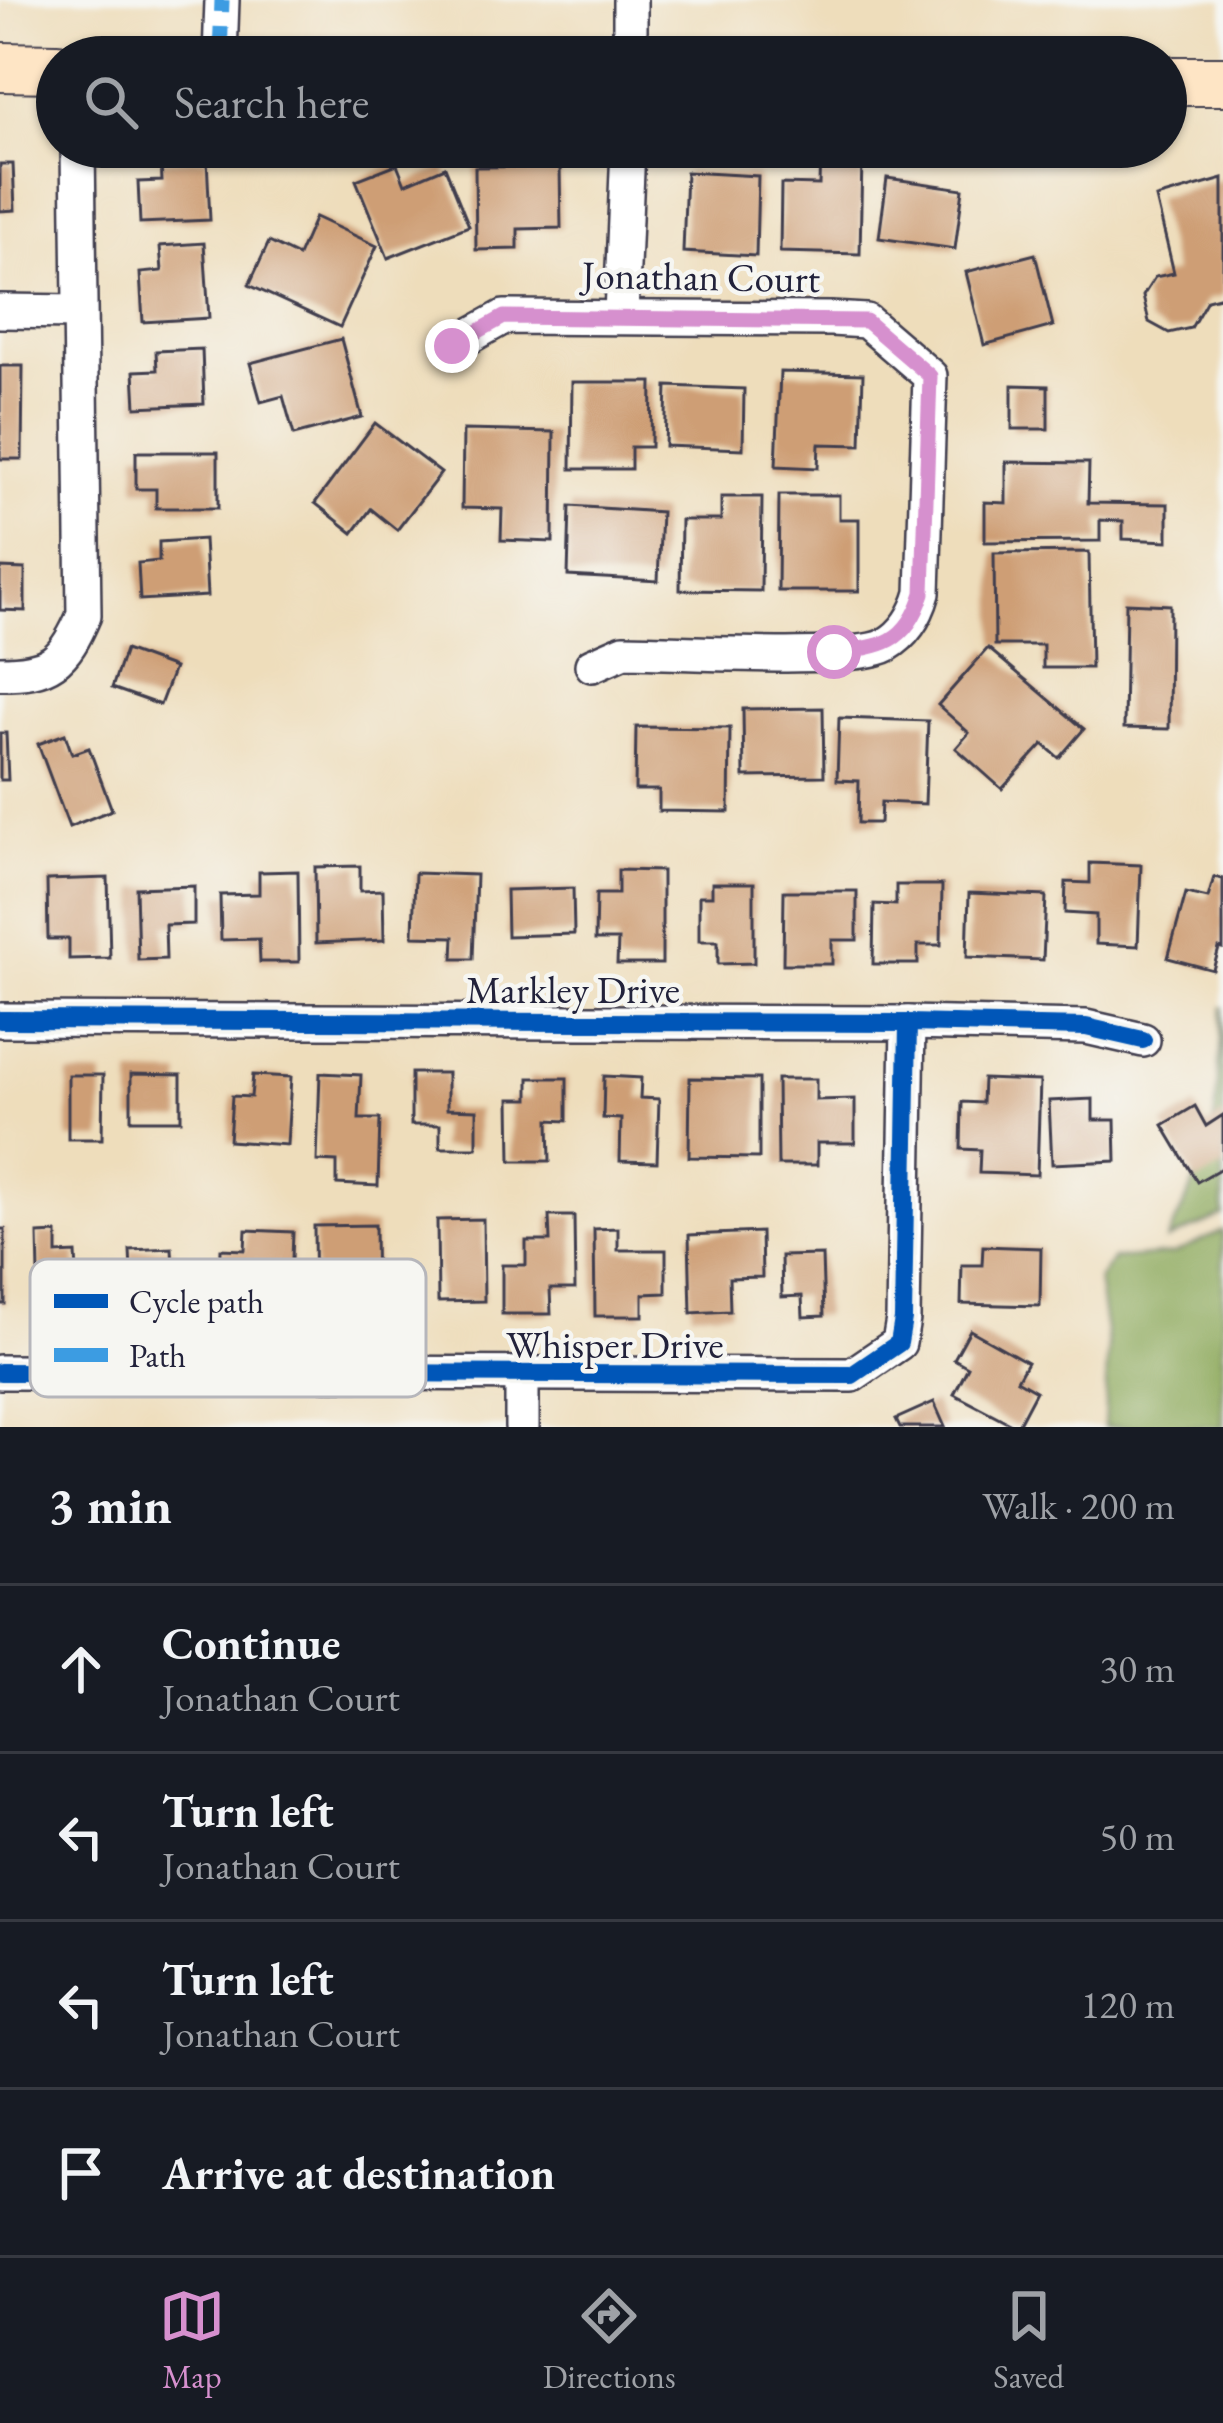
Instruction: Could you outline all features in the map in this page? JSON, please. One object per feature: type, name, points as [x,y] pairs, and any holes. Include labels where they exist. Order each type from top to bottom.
[{"type":"street","points":[[220,36],[221,0]]},
{"type":"street","points":[[630,0],[630,36]]},
{"type":"street","points":[[0,67],[36,68]]},
{"type":"street","points":[[1187,82],[1223,81]]},
{"type":"street","points":[[0,674],[38,673],[62,656],[84,615],[78,168]]},
{"type":"street","points":[[621,315],[627,168]]},
{"type":"street","points":[[0,311],[79,312]]},
{"type":"street","name":"Jonathan Court","points":[[452,346],[504,317],[866,321],[930,376],[923,593],[916,616],[884,647],[624,650],[592,665]]},
{"type":"street","name":"Markley Drive","points":[[0,1020],[908,1023],[1086,1027],[1143,1040]]},
{"type":"street","name":"Whisper Drive","points":[[426,1377],[852,1376],[898,1343],[908,1181],[908,1023]]},
{"type":"street","name":"Whisper Drive","points":[[0,1372],[30,1372]]},
{"type":"street","points":[[522,1378],[522,1427]]},
{"type":"green space","points":[[1223,1006],[1223,1216],[1167,1240],[1191,1191],[1215,1117]]},
{"type":"green space","points":[[1223,1231],[1223,1427],[1104,1427],[1108,1345],[1098,1280],[1113,1259],[1173,1254]]},
{"type":"building","points":[[0,164],[13,164],[15,210],[0,211]]},
{"type":"building","points":[[161,168],[207,168],[210,220],[140,223],[138,182],[162,181]]},
{"type":"building","points":[[399,168],[405,184],[445,168],[469,226],[388,258],[356,180]]},
{"type":"building","points":[[475,168],[560,168],[561,228],[518,229],[518,249],[476,250]]},
{"type":"building","points":[[820,168],[862,168],[860,254],[780,252],[781,184],[819,185]]},
{"type":"building","points":[[686,172],[758,176],[756,256],[683,252]]},
{"type":"building","points":[[887,178],[963,189],[955,249],[879,238]]},
{"type":"building","points":[[1223,179],[1223,296],[1207,300],[1191,328],[1169,333],[1149,322],[1143,296],[1155,277],[1174,273],[1156,198]]},
{"type":"building","points":[[315,217],[377,246],[340,327],[249,285],[269,242],[298,256]]},
{"type":"building","points":[[204,243],[209,318],[143,322],[140,273],[162,271],[160,246]]},
{"type":"building","points":[[1035,254],[1053,326],[984,345],[966,272]]},
{"type":"building","points":[[341,339],[362,417],[294,435],[283,396],[261,402],[250,363]]},
{"type":"building","points":[[202,349],[204,404],[136,407],[134,371],[157,370],[156,351]]},
{"type":"building","points":[[0,366],[23,366],[22,459],[0,459]]},
{"type":"building","points":[[780,372],[863,374],[861,445],[819,444],[818,468],[776,466]]},
{"type":"building","points":[[572,382],[652,382],[651,447],[631,447],[631,469],[571,469]]},
{"type":"building","points":[[1012,385],[1048,386],[1048,429],[1012,429]]},
{"type":"building","points":[[667,386],[744,389],[743,449],[665,446]]},
{"type":"building","points":[[375,423],[441,473],[397,530],[371,509],[353,533],[315,503]]},
{"type":"building","points":[[463,430],[554,432],[553,542],[501,540],[502,509],[462,508]]},
{"type":"building","points":[[136,452],[218,452],[218,508],[156,508],[156,489],[136,489]]},
{"type":"building","points":[[1006,462],[1089,463],[1088,503],[1168,504],[1168,541],[1123,539],[1123,521],[1100,520],[1100,541],[985,542],[985,502],[1006,503]]},
{"type":"building","points":[[779,495],[839,495],[839,519],[859,519],[859,591],[778,591]]},
{"type":"building","points":[[721,497],[762,497],[761,591],[680,590],[681,520],[721,520]]},
{"type":"building","points":[[570,506],[661,512],[658,581],[568,576]]},
{"type":"building","points":[[204,539],[207,596],[140,600],[138,563],[159,561],[159,542]]},
{"type":"building","points":[[1089,552],[1091,668],[1043,668],[1043,645],[995,645],[994,553]]},
{"type":"building","points":[[0,568],[25,569],[25,611],[0,610]]},
{"type":"building","points":[[1126,603],[1170,605],[1169,729],[1124,728]]},
{"type":"building","points":[[988,648],[1084,729],[1059,758],[1043,744],[1002,789],[956,748],[969,733],[938,705]]},
{"type":"building","points":[[125,650],[174,668],[160,705],[112,688]]},
{"type":"building","points":[[823,708],[824,776],[744,777],[743,709]]},
{"type":"building","points":[[839,718],[928,721],[925,804],[881,802],[880,823],[858,823],[859,781],[837,780]]},
{"type":"building","points":[[636,727],[730,728],[729,812],[659,811],[659,790],[635,790]]},
{"type":"building","points":[[0,733],[6,733],[8,780],[0,780]]},
{"type":"building","points":[[65,734],[72,754],[89,748],[112,810],[69,827],[38,744]]},
{"type":"building","points":[[1090,863],[1141,865],[1138,946],[1096,944],[1096,915],[1065,913],[1066,882],[1090,883]]},
{"type":"building","points":[[360,866],[360,891],[383,890],[384,940],[316,943],[315,867]]},
{"type":"building","points":[[618,870],[662,871],[662,964],[617,964],[618,940],[595,940],[596,894],[618,894]]},
{"type":"building","points":[[298,871],[299,962],[260,962],[259,939],[221,940],[220,895],[259,894],[259,872]]},
{"type":"building","points":[[415,873],[476,875],[473,959],[453,959],[454,937],[413,936]]},
{"type":"building","points":[[1214,877],[1223,879],[1223,949],[1219,948],[1213,970],[1168,958],[1186,893],[1208,898]]},
{"type":"building","points":[[108,878],[110,958],[69,959],[69,939],[48,939],[47,880]]},
{"type":"building","points":[[712,883],[754,883],[754,963],[718,964],[718,941],[699,941],[699,896],[712,896]]},
{"type":"building","points":[[896,885],[942,885],[941,945],[918,945],[918,964],[873,964],[874,904],[896,905]]},
{"type":"building","points":[[194,886],[194,924],[165,925],[166,959],[138,960],[136,888]]},
{"type":"building","points":[[573,888],[574,934],[507,936],[506,890]]},
{"type":"building","points":[[784,891],[857,891],[857,940],[832,940],[832,964],[783,964]]},
{"type":"building","points":[[969,893],[1046,896],[1043,960],[967,957]]},
{"type":"building","points":[[320,1073],[361,1075],[359,1119],[380,1119],[378,1186],[337,1184],[337,1162],[317,1161]]},
{"type":"building","points":[[411,1073],[447,1073],[447,1109],[477,1110],[477,1148],[440,1148],[440,1125],[411,1125]]},
{"type":"building","points":[[131,1074],[181,1075],[181,1120],[131,1120]]},
{"type":"building","points":[[68,1075],[103,1075],[102,1139],[68,1139]]},
{"type":"building","points":[[253,1075],[291,1077],[287,1145],[229,1141],[232,1096],[251,1097]]},
{"type":"building","points":[[604,1076],[641,1078],[640,1098],[659,1099],[657,1162],[620,1161],[621,1119],[603,1118]]},
{"type":"building","points":[[529,1078],[567,1078],[567,1121],[549,1120],[550,1161],[511,1161],[510,1099],[529,1099]]},
{"type":"building","points":[[690,1078],[759,1079],[759,1158],[689,1157]]},
{"type":"building","points":[[777,1079],[816,1079],[816,1100],[855,1099],[855,1143],[817,1143],[817,1165],[778,1165]]},
{"type":"building","points":[[983,1079],[1040,1081],[1037,1175],[979,1173],[980,1150],[961,1149],[962,1102],[982,1103]]},
{"type":"building","points":[[1093,1099],[1093,1120],[1115,1120],[1116,1161],[1052,1164],[1049,1101]]},
{"type":"building","points":[[1195,1106],[1206,1126],[1223,1115],[1223,1167],[1197,1182],[1163,1125]]},
{"type":"building","points":[[549,1216],[574,1216],[575,1289],[550,1289],[551,1314],[502,1314],[502,1265],[526,1265],[526,1241],[550,1241]]},
{"type":"building","points":[[483,1219],[484,1301],[438,1302],[437,1220]]},
{"type":"building","points":[[375,1225],[375,1259],[314,1259],[314,1226]]},
{"type":"building","points":[[618,1228],[618,1250],[666,1250],[666,1293],[643,1294],[643,1316],[595,1316],[594,1229]]},
{"type":"building","points":[[0,1229],[5,1229],[5,1304],[0,1304]]},
{"type":"building","points":[[246,1230],[293,1232],[292,1259],[221,1259],[221,1249],[245,1250]]},
{"type":"building","points":[[761,1232],[762,1277],[729,1278],[730,1311],[691,1313],[689,1235]]},
{"type":"building","points":[[57,1233],[57,1254],[76,1253],[76,1259],[39,1259],[38,1234]]},
{"type":"building","points":[[983,1246],[1041,1248],[1040,1306],[961,1304],[962,1265],[982,1265]]},
{"type":"building","points":[[172,1248],[173,1259],[130,1259],[130,1250]]},
{"type":"building","points":[[822,1255],[824,1316],[803,1317],[802,1296],[782,1297],[781,1256]]},
{"type":"building","points":[[970,1330],[1027,1362],[1017,1380],[1036,1391],[1017,1427],[954,1394],[968,1367],[954,1359]]},
{"type":"building","points":[[934,1402],[945,1427],[900,1427],[896,1419]]},
{"type":"marked path","points":[[221,36],[222,0]]},
{"type":"cycle path","points":[[0,1020],[908,1023],[1086,1027],[1143,1040]]},
{"type":"cycle path","points":[[426,1374],[852,1375],[899,1343],[908,1023]]},
{"type":"cycle path","points":[[0,1372],[30,1372]]},
{"type":"route","points":[[452,346],[504,317],[866,321],[930,376],[923,593],[916,616],[884,647],[834,652]]}]
